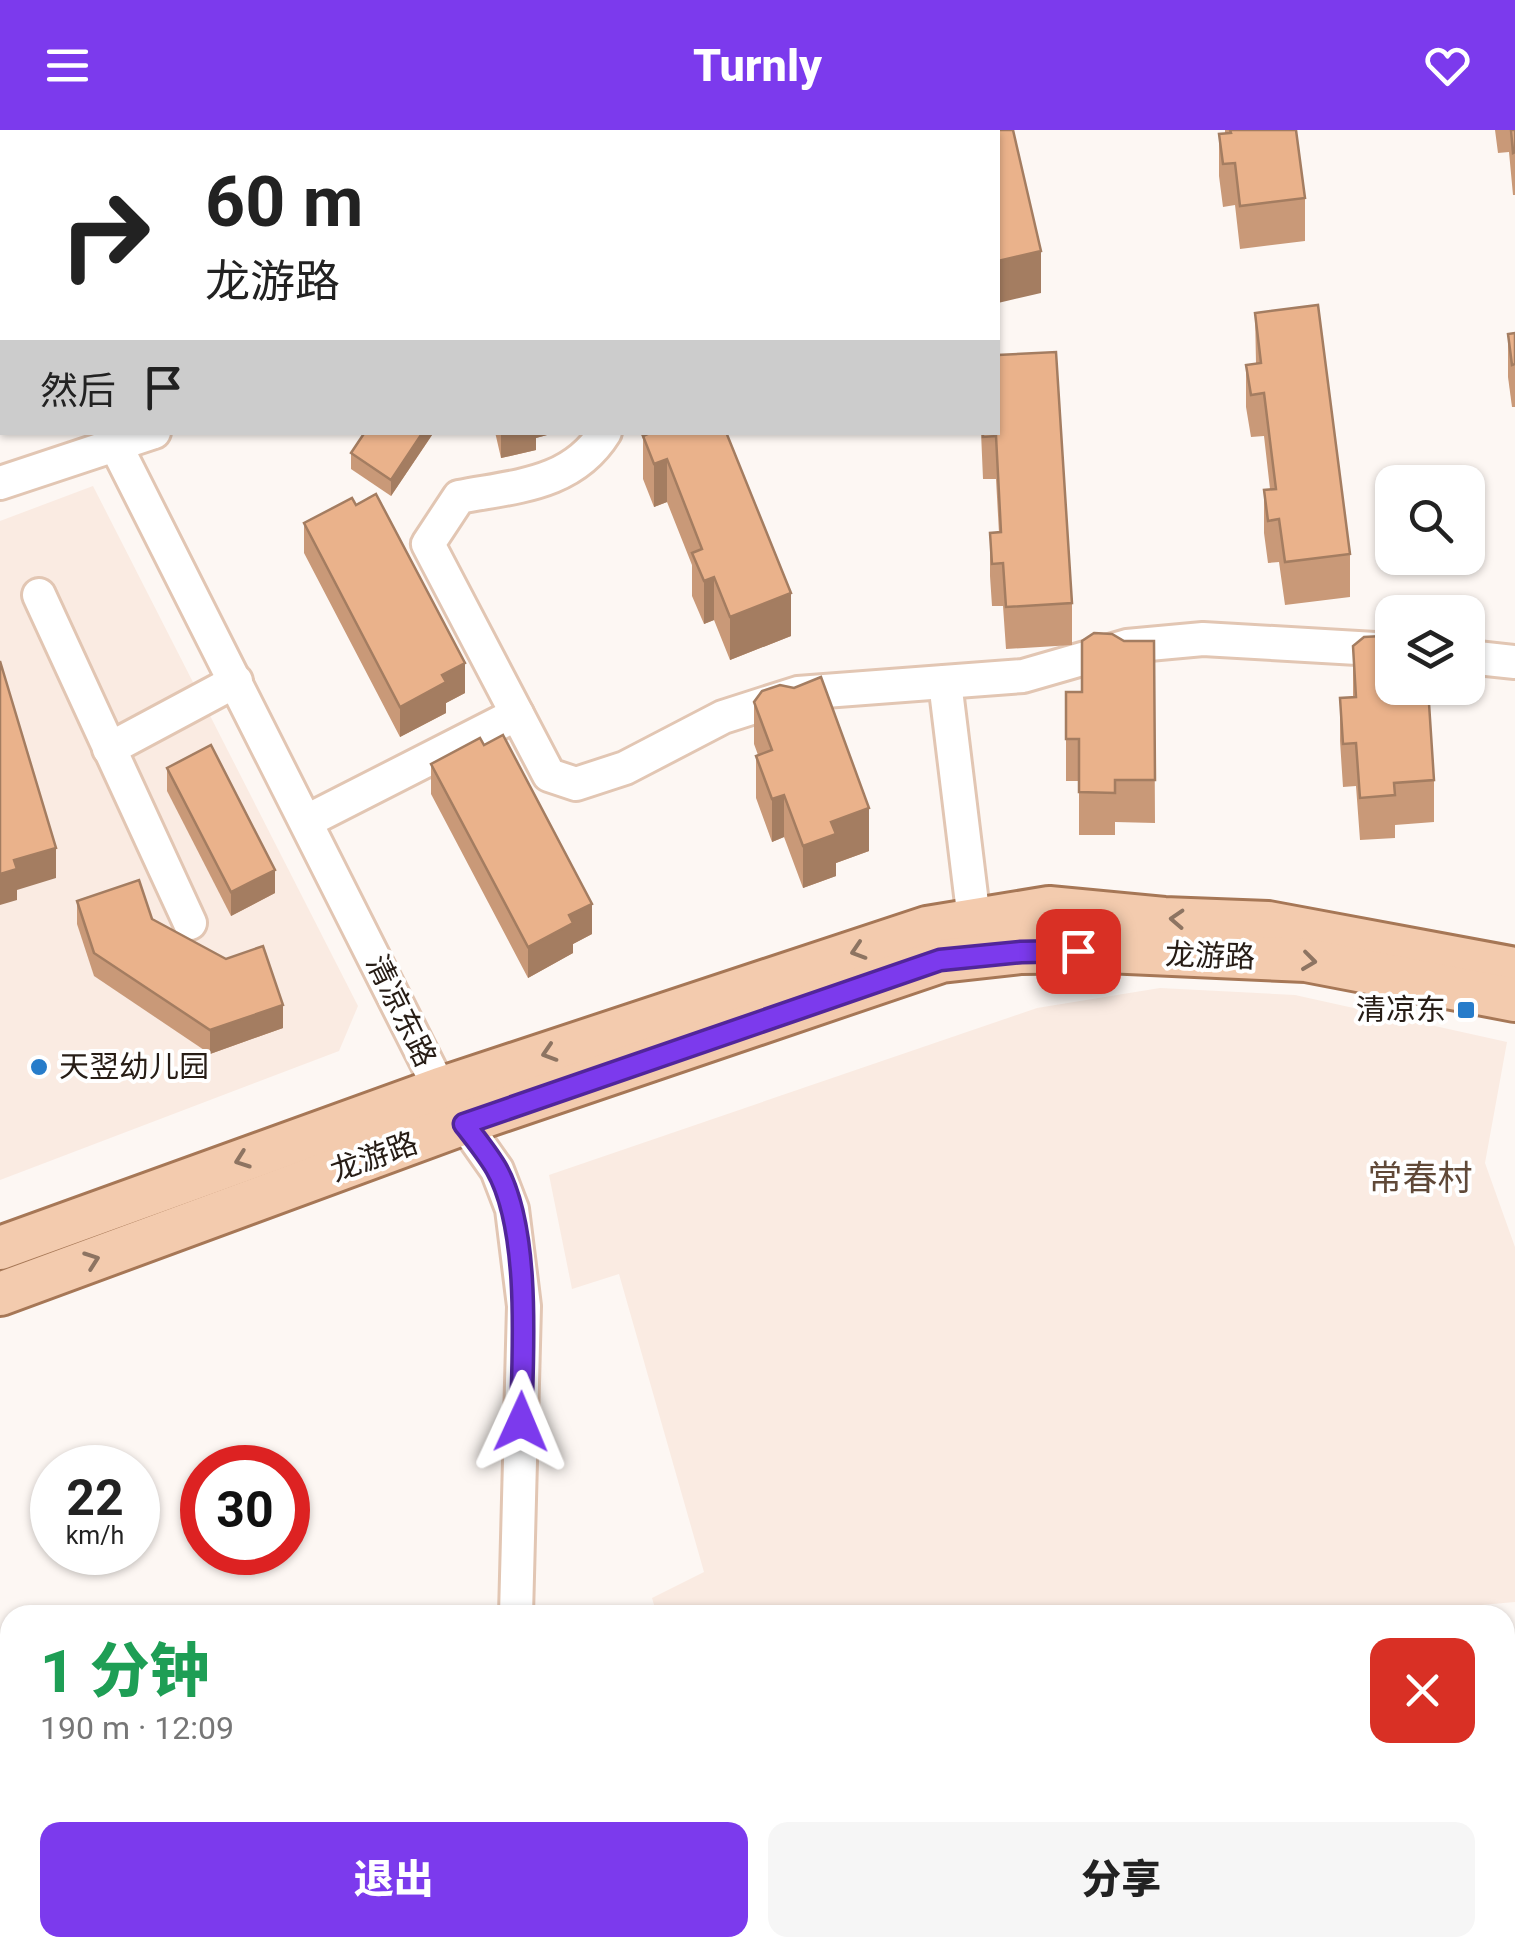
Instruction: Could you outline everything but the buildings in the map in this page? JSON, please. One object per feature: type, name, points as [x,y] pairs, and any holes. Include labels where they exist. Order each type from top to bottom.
[{"type":"main road","name":"龙游路","points":[[0,1248],[440,1089],[927,928],[1050,908],[1268,923],[1515,969]]},
{"type":"main road","name":"龙游路","points":[[0,1294],[464,1124],[940,960],[1021,952],[1106,950],[1306,960],[1515,1000]]},
{"type":"street","points":[[0,483],[144,435]]},
{"type":"street","points":[[603,435],[590,456],[551,478],[459,498],[428,544],[549,775],[576,784],[624,768],[723,717],[798,693],[1022,676],[1127,646],[1203,639],[1375,649]]},
{"type":"street","name":"清凉东路","points":[[115,444],[440,1089],[497,1170],[512,1209],[524,1306],[516,1605]]},
{"type":"street","points":[[39,595],[190,923]]},
{"type":"street","points":[[1485,659],[1515,662]]},
{"type":"street","points":[[109,749],[236,681]]},
{"type":"street","points":[[945,682],[974,920]]},
{"type":"street","points":[[307,821],[517,714]]},
{"type":"shaded area","points":[[93,486],[358,1006],[339,1051],[0,1180],[0,521]]},
{"type":"shaded area","points":[[1160,988],[1295,995],[1507,1042],[1485,1163],[1515,1247],[1515,1602],[654,1605],[652,1598],[704,1572],[619,1274],[572,1289],[549,1175],[1037,1008]]},
{"type":"place","name":"清凉东","points":[[1466,1010]]},
{"type":"place","name":"天翌幼儿园","points":[[39,1067]]},
{"type":"district","name":"常春村","points":[[1420,1178]]},
{"type":"route","points":[[521,1422],[524,1306],[512,1209],[497,1170],[464,1124],[940,960],[1078,951]]}]
